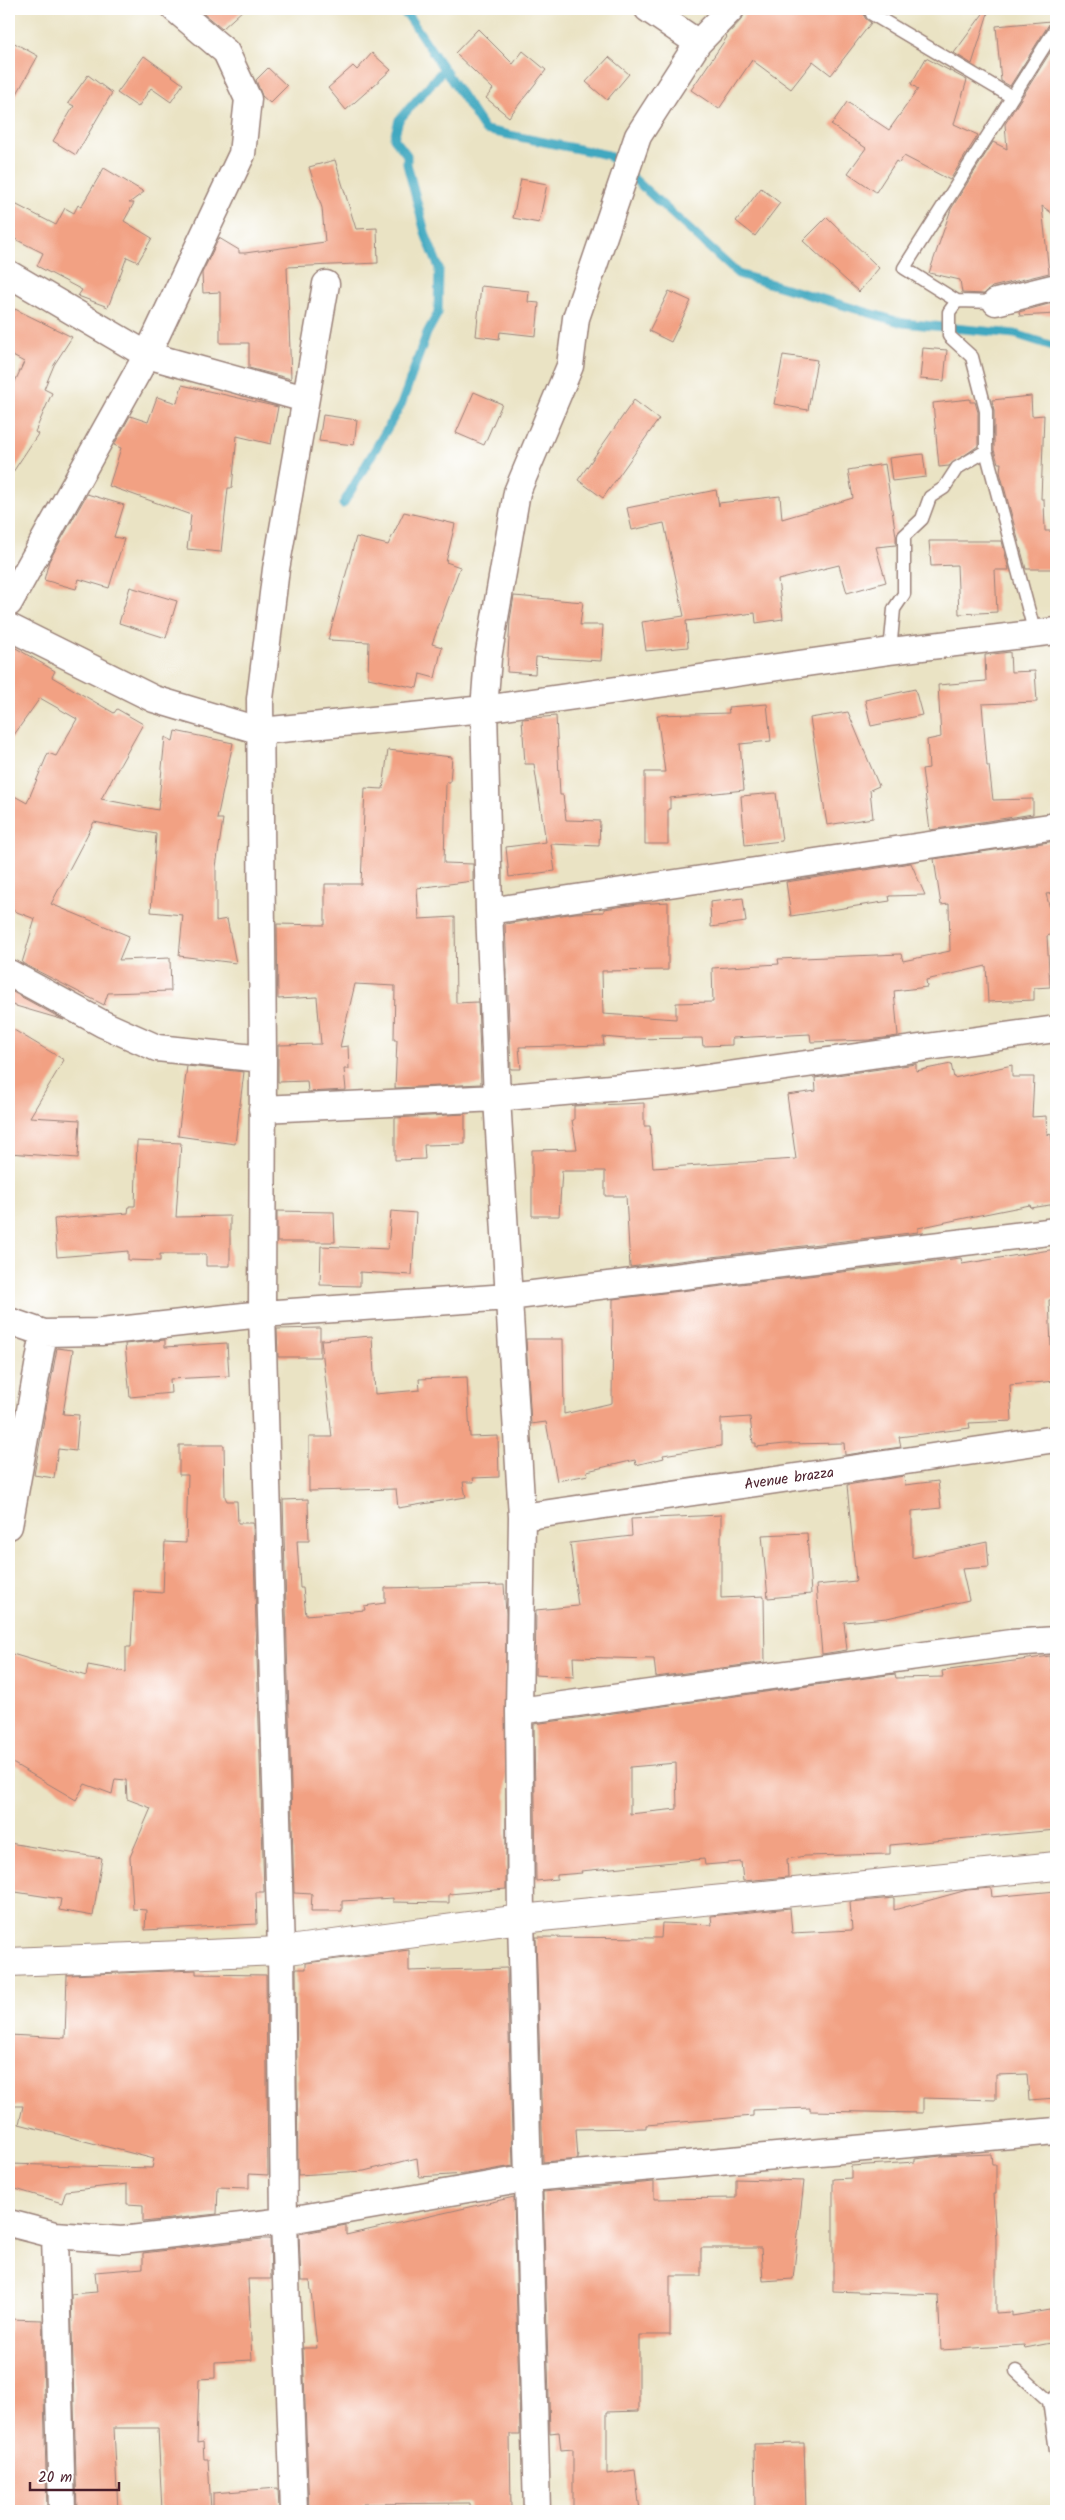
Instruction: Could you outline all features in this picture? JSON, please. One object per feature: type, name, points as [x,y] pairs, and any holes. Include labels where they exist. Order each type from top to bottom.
[{"type":"street","points":[[9,603],[147,355],[242,154],[248,99],[226,52],[174,9]]},
{"type":"street","points":[[648,9],[698,44]]},
{"type":"street","points":[[537,2511],[530,2178],[521,1919],[519,1711],[522,1517],[497,1098],[489,911],[484,709],[488,658],[517,492],[570,366],[576,318],[638,136],[698,44],[731,9]]},
{"type":"street","points":[[9,274],[147,355],[305,399]]},
{"type":"street","points":[[294,2511],[284,2221],[281,1951],[262,1314],[262,1109],[264,1059],[260,699],[276,569],[326,284]]},
{"type":"street","points":[[996,302],[1056,287]]},
{"type":"street","points":[[9,627],[154,700],[260,731],[484,709],[890,651],[1046,632]]},
{"type":"street","points":[[489,911],[1056,826]]},
{"type":"street","points":[[9,973],[104,1024],[158,1048],[264,1059]]},
{"type":"street","points":[[262,1109],[497,1098],[679,1082],[1056,1029]]},
{"type":"street","points":[[9,1321],[44,1332],[100,1332],[262,1314],[508,1297],[1056,1230]]},
{"type":"street","points":[[9,1526],[44,1332]]},
{"type":"street","name":"Avenue brazza","points":[[522,1517],[1056,1439]]},
{"type":"street","points":[[519,1711],[1010,1643],[1056,1640]]},
{"type":"street","points":[[9,1962],[281,1951],[521,1919],[1056,1866]]},
{"type":"street","points":[[9,2222],[55,2235],[122,2240],[284,2221],[530,2178],[1056,2131]]},
{"type":"street","points":[[55,2235],[62,2511]]},
{"type":"lane","points":[[871,9],[872,14],[1012,97]]},
{"type":"lane","points":[[996,302],[956,301],[904,268],[1056,28]]},
{"type":"lane","points":[[956,301],[949,312],[949,336],[972,357],[986,411],[986,451],[1046,632]]},
{"type":"lane","points":[[890,651],[894,609],[904,594],[904,536],[922,518],[930,497],[944,488],[957,468],[986,451]]},
{"type":"lane","points":[[1016,2371],[1053,2398],[1056,2451]]},
{"type":"building","points":[[198,9],[244,9],[222,29]]},
{"type":"building","points":[[746,9],[863,9],[865,18],[871,23],[831,75],[813,61],[791,89],[752,60],[719,109],[691,90],[726,36],[742,19]]},
{"type":"building","points":[[985,11],[988,13],[972,64],[954,53]]},
{"type":"building","points":[[1051,21],[1010,86],[1001,81],[996,26]]},
{"type":"building","points":[[478,29],[513,64],[523,51],[546,70],[509,117],[486,98],[493,89],[455,53]]},
{"type":"building","points":[[9,40],[38,56],[9,108]]},
{"type":"building","points":[[1056,43],[1056,216],[1042,206],[1049,273],[992,287],[984,294],[962,293],[960,280],[929,273],[951,209],[993,142],[1007,149],[1005,124]]},
{"type":"building","points":[[372,53],[391,70],[346,110],[328,88],[353,66],[357,70]]},
{"type":"building","points":[[144,56],[183,84],[171,102],[151,88],[138,107],[117,93]]},
{"type":"building","points":[[609,57],[629,74],[607,100],[586,82]]},
{"type":"building","points":[[926,58],[967,80],[954,124],[978,135],[950,180],[904,156],[899,163],[896,161],[876,192],[848,173],[866,148],[831,125],[847,102],[889,130],[918,89],[911,84]]},
{"type":"building","points":[[268,68],[287,86],[270,103],[262,96],[256,80]]},
{"type":"building","points":[[88,75],[112,93],[76,155],[53,141],[74,106],[68,103]]},
{"type":"building","points":[[335,160],[356,229],[377,228],[378,263],[287,267],[291,379],[249,368],[249,343],[220,343],[220,292],[203,293],[202,273],[219,238],[239,250],[239,253],[325,242],[322,208],[309,167]]},
{"type":"building","points":[[104,168],[144,192],[129,203],[134,203],[124,221],[152,238],[138,262],[127,257],[108,307],[78,296],[82,290],[37,266],[43,253],[9,236],[9,201],[56,225],[65,208],[74,213],[78,205],[81,207]]},
{"type":"building","points":[[521,179],[547,184],[539,223],[513,218]]},
{"type":"building","points":[[761,188],[780,203],[755,236],[736,221]]},
{"type":"building","points":[[827,217],[879,268],[859,292],[803,241]]},
{"type":"building","points":[[481,286],[529,291],[528,302],[539,303],[536,336],[500,332],[499,339],[476,336]]},
{"type":"building","points":[[669,291],[691,301],[671,342],[649,331]]},
{"type":"building","points":[[1056,302],[1056,314],[1020,316],[1019,312]]},
{"type":"building","points":[[15,309],[72,337],[54,365],[44,389],[52,393],[35,432],[38,434],[9,478],[9,395],[24,362],[9,354],[9,321]]},
{"type":"building","points":[[923,348],[947,350],[944,381],[920,379]]},
{"type":"building","points":[[783,355],[817,360],[808,410],[774,404]]},
{"type":"building","points":[[182,385],[278,407],[271,444],[237,436],[232,488],[228,488],[221,552],[187,549],[191,515],[109,486],[121,448],[114,445],[130,416],[148,422],[157,397],[177,403]]},
{"type":"building","points":[[474,392],[502,404],[484,445],[456,433]]},
{"type":"building","points":[[1031,396],[1032,416],[1044,415],[1041,499],[1044,499],[1045,531],[1056,531],[1056,569],[1026,569],[1000,472],[1001,463],[998,463],[994,450],[994,411],[992,400]]},
{"type":"building","points":[[970,399],[970,402],[975,402],[978,412],[978,446],[949,466],[939,467],[933,403]]},
{"type":"building","points":[[634,400],[659,419],[603,498],[578,480]]},
{"type":"building","points":[[323,415],[357,420],[354,445],[319,441]]},
{"type":"building","points":[[923,454],[926,477],[892,481],[889,458]]},
{"type":"building","points":[[885,464],[896,536],[896,545],[876,547],[886,582],[847,593],[839,565],[778,580],[783,619],[756,623],[755,613],[686,621],[688,647],[646,651],[642,622],[684,616],[664,523],[632,530],[627,508],[716,490],[719,506],[719,503],[780,496],[782,519],[853,498],[848,470]]},
{"type":"building","points":[[87,494],[124,505],[114,537],[124,539],[109,588],[79,579],[76,589],[44,580],[49,561]]},
{"type":"building","points":[[404,512],[455,524],[446,562],[460,567],[432,644],[442,647],[435,678],[420,674],[417,688],[368,678],[369,642],[328,640],[356,537],[388,545]]},
{"type":"building","points":[[929,541],[1002,541],[1009,570],[995,570],[997,612],[959,614],[957,565],[931,566]]},
{"type":"building","points":[[130,587],[177,601],[166,638],[119,623]]},
{"type":"building","points":[[514,596],[583,602],[580,625],[603,625],[601,661],[536,657],[535,674],[507,672],[510,620]]},
{"type":"building","points":[[9,644],[55,671],[52,677],[114,713],[117,709],[143,724],[101,799],[158,810],[165,737],[173,741],[175,731],[233,743],[217,819],[223,819],[216,867],[216,921],[227,919],[236,963],[179,956],[183,915],[151,912],[156,834],[94,822],[51,904],[129,936],[119,960],[170,958],[171,991],[108,993],[104,1005],[22,963],[35,919],[9,909],[9,793],[27,803],[48,753],[56,756],[77,719],[40,698],[9,742]]},
{"type":"building","points":[[1010,652],[1011,672],[1035,671],[1037,702],[982,704],[987,766],[989,766],[993,800],[1033,799],[1033,814],[930,830],[922,769],[929,768],[927,740],[941,737],[938,685],[986,681],[985,655]]},
{"type":"building","points":[[915,689],[922,715],[871,726],[865,700]]},
{"type":"building","points":[[767,704],[771,741],[740,744],[744,790],[670,798],[670,809],[668,809],[668,844],[645,844],[645,772],[665,772],[657,715],[729,713],[728,707]]},
{"type":"building","points":[[848,712],[879,786],[870,790],[873,818],[827,825],[810,718]]},
{"type":"building","points":[[556,716],[560,795],[563,795],[566,820],[600,821],[599,846],[551,844],[555,871],[509,877],[506,847],[546,842],[534,764],[525,764],[522,719]]},
{"type":"building","points":[[388,750],[452,757],[450,782],[446,782],[444,863],[473,864],[473,881],[417,888],[419,919],[455,917],[456,1003],[478,1002],[481,1084],[395,1088],[397,1040],[394,1040],[395,986],[355,984],[340,1047],[348,1046],[349,1069],[344,1069],[346,1090],[308,1092],[307,1081],[278,1082],[278,1045],[321,1044],[317,997],[278,999],[277,924],[325,925],[325,884],[361,884],[365,788],[383,789]]},
{"type":"building","points":[[776,793],[782,841],[745,845],[741,796]]},
{"type":"building","points":[[1056,841],[1056,893],[1046,894],[1056,930],[1056,933],[1047,936],[1050,987],[1034,988],[1034,1000],[988,1002],[986,966],[926,980],[927,987],[894,991],[898,1036],[869,1040],[811,1042],[810,1034],[732,1038],[732,1045],[703,1046],[702,1038],[626,1039],[603,1037],[604,1045],[519,1047],[521,1069],[511,1069],[505,924],[575,913],[604,912],[604,909],[638,904],[668,902],[668,970],[602,971],[603,1014],[676,1019],[676,1003],[713,1002],[712,968],[779,964],[778,959],[901,954],[903,961],[950,951],[949,904],[941,905],[934,859]]},
{"type":"building","points":[[911,863],[925,895],[889,896],[890,901],[791,916],[786,882]]},
{"type":"building","points":[[743,898],[746,922],[711,927],[710,902]]},
{"type":"building","points":[[9,990],[64,1020],[9,1004]]},
{"type":"building","points":[[9,1027],[64,1060],[30,1117],[80,1120],[78,1158],[9,1153]]},
{"type":"building","points":[[916,1064],[916,1071],[951,1064],[954,1078],[1012,1065],[1012,1077],[1034,1077],[1032,1117],[1046,1116],[1047,1135],[1051,1134],[1056,1166],[1056,1204],[1031,1208],[1030,1205],[970,1217],[918,1228],[918,1232],[630,1267],[626,1196],[605,1196],[605,1171],[562,1171],[559,1216],[532,1216],[532,1150],[577,1149],[572,1120],[574,1120],[574,1106],[644,1103],[644,1126],[650,1126],[653,1168],[796,1159],[787,1095],[816,1091],[815,1078]]},
{"type":"building","points":[[187,1066],[244,1072],[235,1144],[178,1136]]},
{"type":"building","points":[[465,1114],[465,1144],[424,1145],[425,1159],[395,1160],[395,1118]]},
{"type":"building","points":[[137,1141],[181,1143],[176,1217],[230,1216],[230,1266],[206,1266],[206,1254],[160,1254],[160,1261],[128,1260],[128,1251],[57,1257],[54,1219],[128,1213],[129,1206],[135,1206]]},
{"type":"building","points":[[277,1211],[334,1212],[335,1242],[277,1242]]},
{"type":"building","points":[[391,1211],[416,1213],[412,1275],[360,1272],[360,1286],[320,1285],[321,1246],[388,1249]]},
{"type":"building","points":[[1056,1249],[1056,1299],[1049,1300],[1051,1346],[1056,1346],[1056,1381],[1010,1385],[1012,1421],[969,1423],[970,1428],[899,1437],[901,1447],[845,1455],[844,1443],[785,1444],[756,1447],[756,1443],[753,1443],[750,1417],[721,1419],[721,1446],[663,1455],[664,1458],[636,1465],[635,1460],[587,1471],[588,1475],[557,1481],[546,1422],[531,1424],[526,1339],[563,1339],[564,1414],[612,1403],[613,1299],[961,1258],[962,1264]]},
{"type":"building","points":[[320,1328],[320,1357],[278,1357],[277,1329]]},
{"type":"building","points":[[372,1336],[375,1394],[420,1390],[419,1379],[467,1377],[470,1437],[498,1436],[499,1477],[473,1478],[474,1482],[463,1482],[466,1497],[398,1508],[396,1489],[309,1491],[309,1437],[332,1437],[321,1340]]},
{"type":"building","points":[[165,1340],[165,1347],[227,1343],[229,1376],[170,1379],[171,1393],[130,1397],[125,1344]]},
{"type":"building","points":[[57,1348],[73,1350],[63,1414],[79,1415],[76,1451],[58,1449],[54,1478],[34,1475]]},
{"type":"building","points":[[179,1445],[224,1445],[225,1497],[227,1501],[237,1501],[238,1523],[253,1523],[264,1892],[256,1892],[257,1924],[145,1930],[146,1910],[133,1909],[130,1857],[151,1808],[127,1799],[126,1780],[115,1779],[112,1794],[85,1784],[76,1800],[9,1761],[9,1653],[86,1676],[88,1665],[126,1672],[126,1647],[131,1647],[134,1591],[163,1593],[165,1542],[186,1543],[188,1475],[179,1475]]},
{"type":"building","points":[[904,1476],[905,1485],[938,1481],[941,1508],[912,1511],[912,1558],[987,1542],[989,1567],[962,1569],[969,1600],[887,1618],[844,1622],[847,1650],[822,1654],[816,1585],[856,1581],[847,1485]]},
{"type":"building","points":[[308,1499],[309,1541],[297,1541],[300,1588],[303,1588],[306,1615],[365,1610],[364,1606],[385,1603],[385,1588],[504,1585],[506,1613],[506,1889],[449,1894],[449,1903],[393,1902],[393,1898],[342,1901],[342,1911],[311,1911],[312,1894],[294,1893],[283,1500]]},
{"type":"building","points":[[721,1515],[721,1598],[764,1596],[765,1662],[656,1677],[654,1659],[573,1657],[574,1677],[535,1675],[536,1610],[578,1606],[570,1543],[632,1536],[631,1519]]},
{"type":"building","points":[[807,1533],[811,1594],[768,1598],[762,1535]]},
{"type":"building","points":[[1050,1656],[1056,1696],[1056,1830],[890,1845],[890,1854],[805,1856],[787,1859],[788,1877],[743,1881],[741,1862],[705,1865],[704,1859],[581,1871],[582,1873],[557,1875],[557,1879],[536,1881],[534,1724],[895,1674],[896,1678],[943,1677],[942,1671]],"holes":[[[676,1763],[677,1809],[630,1814],[630,1767]]]},
{"type":"building","points":[[9,1843],[102,1858],[93,1916],[59,1910],[61,1899],[9,1891]]},
{"type":"building","points":[[991,1888],[992,1897],[1056,1891],[1056,2098],[1029,2100],[1027,2074],[996,2075],[996,2100],[923,2098],[923,2113],[810,2111],[810,2108],[753,2110],[753,2116],[646,2125],[646,2128],[576,2129],[578,2159],[543,2162],[536,1937],[661,1938],[662,1923],[712,1925],[711,1916],[790,1908],[792,1933],[852,1930],[850,1902],[894,1898],[894,1910],[967,1890]]},
{"type":"building","points":[[409,1950],[409,1971],[507,1968],[513,2166],[466,2174],[419,2177],[417,2158],[364,2171],[298,2175],[296,1969],[306,1969],[306,1963]]},
{"type":"building","points":[[196,1970],[196,1974],[266,1975],[268,2175],[249,2174],[249,2188],[218,2187],[217,2214],[143,2222],[143,2205],[127,2204],[127,2184],[66,2191],[62,2203],[9,2187],[9,2164],[152,2168],[154,2159],[19,2124],[23,2106],[10,2106],[9,2035],[65,2038],[67,1975]]},
{"type":"building","points":[[991,2154],[992,2165],[996,2165],[996,2194],[993,2194],[996,2239],[996,2313],[1012,2312],[1012,2316],[1056,2309],[1056,2342],[1025,2348],[1024,2345],[941,2350],[938,2295],[833,2291],[833,2179],[851,2178],[851,2166],[915,2162],[915,2159],[941,2156]]},
{"type":"building","points":[[736,2179],[804,2181],[793,2279],[763,2281],[761,2248],[701,2248],[701,2276],[670,2276],[670,2335],[639,2335],[639,2411],[607,2412],[607,2474],[635,2470],[640,2511],[573,2511],[573,2449],[561,2450],[559,2432],[550,2433],[543,2192],[654,2182],[654,2199],[736,2198]]},
{"type":"building","points":[[514,2197],[520,2434],[510,2434],[511,2511],[470,2511],[470,2503],[363,2504],[363,2511],[309,2511],[303,2348],[317,2348],[310,2281],[301,2281],[299,2234],[346,2225],[346,2235]]},
{"type":"building","points":[[270,2239],[271,2279],[248,2279],[252,2360],[215,2362],[215,2378],[199,2379],[197,2443],[203,2442],[204,2459],[208,2459],[211,2511],[162,2511],[158,2428],[114,2428],[118,2511],[77,2511],[71,2294],[97,2292],[95,2272],[143,2268],[143,2253]]},
{"type":"building","points":[[9,2319],[42,2320],[47,2511],[9,2511]]},
{"type":"building","points":[[804,2443],[806,2511],[755,2511],[754,2444]]},
{"type":"building","points":[[278,2488],[279,2511],[213,2511],[213,2493]]},
{"type":"waterway","points":[[399,9],[409,17],[485,130],[608,155],[738,274],[903,323],[1015,334],[1056,347]]},
{"type":"waterway","points":[[343,504],[401,405],[427,333],[438,313],[439,268],[426,236],[407,164],[407,155],[394,138],[399,120],[444,69]]}]
